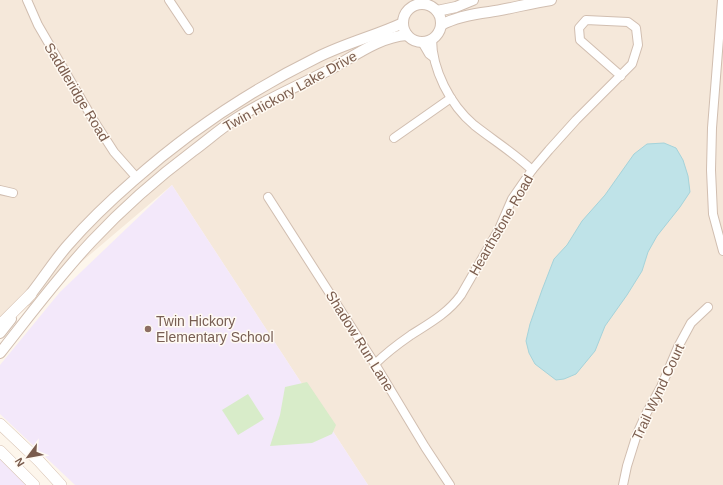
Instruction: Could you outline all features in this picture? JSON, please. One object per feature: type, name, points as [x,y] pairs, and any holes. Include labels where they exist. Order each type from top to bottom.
[{"type":"main road","points":[[0,325],[32,294]]},
{"type":"main road","points":[[0,424],[39,461],[60,485]]},
{"type":"main road","points":[[0,451],[34,485]]},
{"type":"street","name":"Saddleridge Road","points":[[27,0],[38,25],[94,122],[114,152],[137,178]]},
{"type":"street","points":[[169,0],[188,30]]},
{"type":"street","points":[[437,12],[456,7],[473,0]]},
{"type":"street","points":[[441,25],[448,21],[477,13],[490,12],[551,0]]},
{"type":"street","points":[[722,0],[712,128],[711,170],[713,214],[723,251]]},
{"type":"street","points":[[423,2],[437,12],[440,16],[441,25],[437,35],[427,40],[416,41],[407,34],[403,24],[409,4],[415,5],[423,2]]},
{"type":"street","name":"Hearthstone Road","points":[[375,364],[388,352],[442,316],[454,305],[499,229],[512,199],[532,170],[576,120],[621,76],[632,64],[638,45],[636,28],[628,22],[586,20],[579,28],[580,40],[621,76]]},
{"type":"street","name":"Twin Hickory Lake Drive","points":[[0,333],[32,294],[73,239],[110,201],[175,146],[199,128],[261,87],[337,48],[403,24]]},
{"type":"street","name":"Twin Hickory Lake Drive","points":[[0,353],[51,288],[92,242],[135,199],[188,155],[225,126],[262,104],[323,73],[375,44],[390,38],[407,34]]},
{"type":"street","points":[[427,40],[434,53],[433,57],[445,86],[451,98],[463,114],[473,124],[518,157],[532,170]]},
{"type":"street","points":[[394,138],[451,98]]},
{"type":"street","points":[[0,190],[13,193]]},
{"type":"street","name":"Shadow Run Lane","points":[[268,197],[375,364],[425,447],[450,485]]},
{"type":"street","name":"Trail Wynd Court","points":[[623,485],[633,447],[646,414],[691,323],[708,307]]},
{"type":"shaded area","points":[[0,0],[723,0],[723,485],[368,485],[172,185],[0,331]]},
{"type":"shaded area","name":"Twin Hickory Elementary School","points":[[172,185],[368,485],[75,485],[0,414],[0,365],[60,292]]},
{"type":"shaded area","points":[[0,451],[34,485],[0,485]]},
{"type":"green space","points":[[307,382],[336,425],[332,434],[312,443],[270,446],[280,415],[285,387]]},
{"type":"green space","points":[[248,394],[264,419],[238,435],[222,410]]},
{"type":"water","points":[[664,143],[676,148],[683,160],[688,176],[690,192],[657,236],[648,252],[642,271],[605,326],[595,351],[576,374],[564,379],[556,380],[535,364],[529,353],[526,341],[530,324],[554,259],[567,245],[582,221],[605,195],[634,154],[647,144]]},
{"type":"place","name":"Twin Hickory Elementary School","points":[[148,329]]}]
